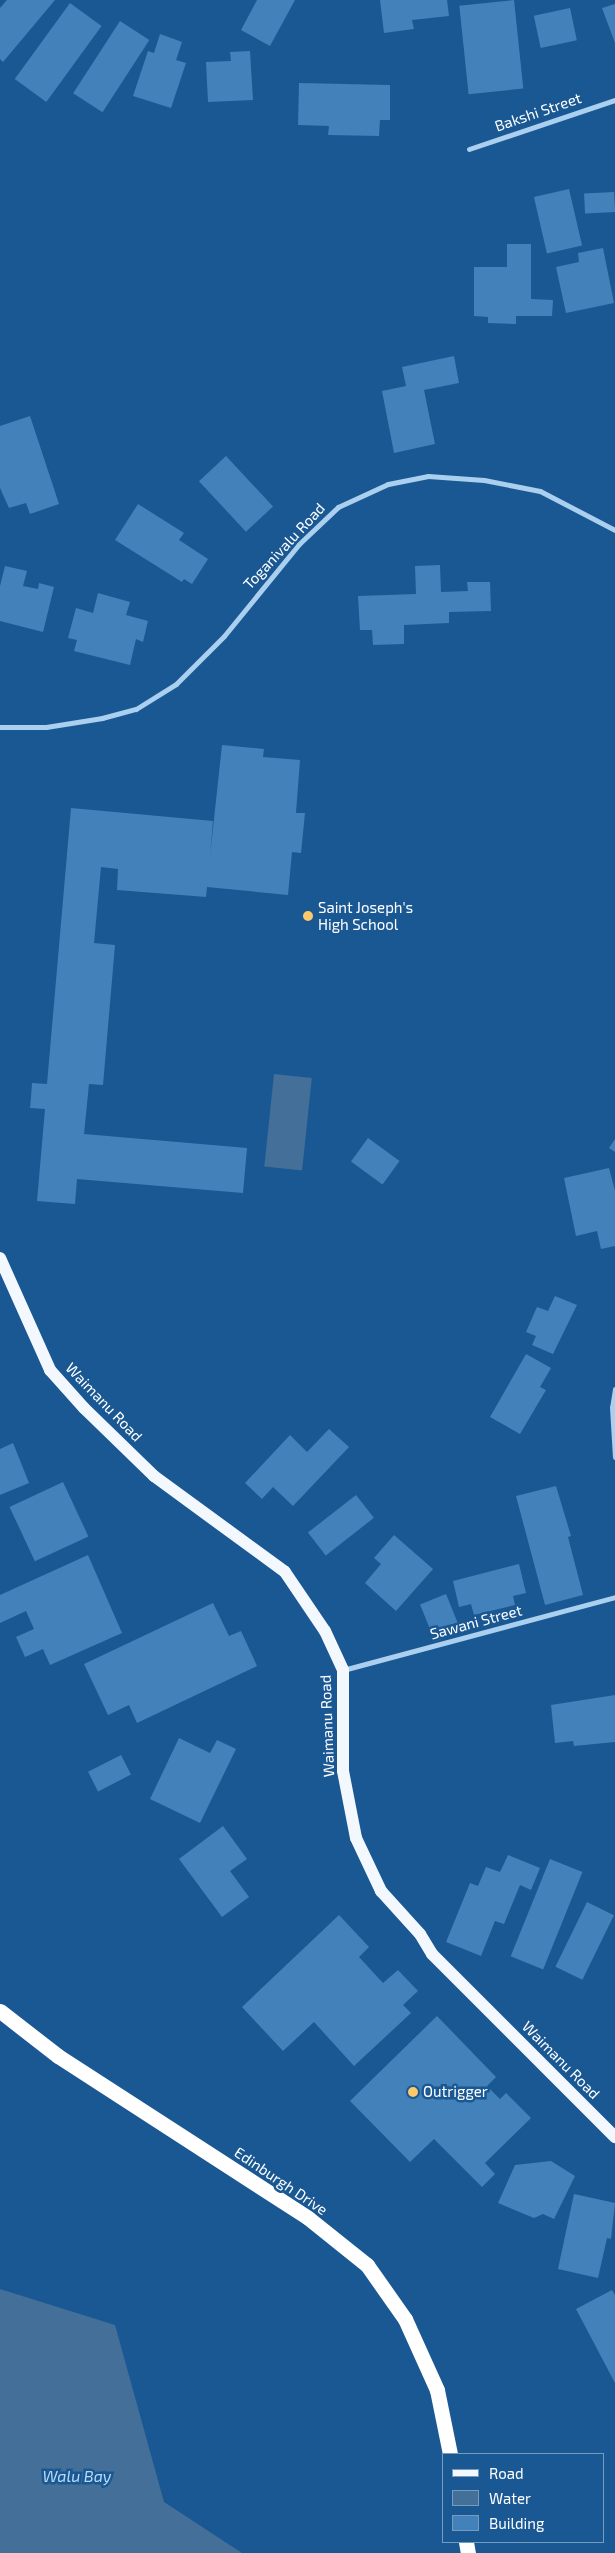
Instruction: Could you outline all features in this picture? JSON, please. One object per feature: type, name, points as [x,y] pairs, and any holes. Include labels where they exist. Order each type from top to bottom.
[{"type":"highway","name":"Edinburgh Drive","points":[[0,2011],[58,2056],[307,2217],[366,2265],[405,2319],[437,2390],[450,2453]]},
{"type":"main road","name":"Waimanu Road","points":[[0,1258],[50,1370],[84,1408],[154,1476],[285,1572],[325,1631],[343,1670],[343,1771],[356,1838],[381,1891],[420,1934],[432,1954],[615,2137]]},
{"type":"street","name":"Bakshi Street","points":[[469,149],[615,100]]},
{"type":"street","name":"Toganivalu Road","points":[[0,727],[46,727],[102,718],[136,709],[168,689],[224,636],[299,544],[338,507],[388,484],[428,476],[484,480],[540,491],[615,530]]},
{"type":"street","points":[[615,1389],[612,1439],[615,1457]]},
{"type":"street","name":"Sawani Street","points":[[343,1670],[615,1597]]},
{"type":"water","points":[[274,1074],[312,1078],[302,1170],[264,1166]]},
{"type":"water","name":"Walu Bay","points":[[0,2289],[115,2325],[164,2502],[242,2553],[0,2553]]},
{"type":"building","points":[[7,0],[55,0],[3,62],[0,59],[0,8]]},
{"type":"building","points":[[257,0],[295,0],[270,46],[241,30]]},
{"type":"building","points":[[380,0],[447,0],[449,16],[412,20],[414,29],[384,33]]},
{"type":"building","points":[[514,0],[523,89],[469,94],[459,6]]},
{"type":"building","points":[[70,3],[102,26],[46,102],[15,79]]},
{"type":"building","points":[[615,4],[615,43],[602,8]]},
{"type":"building","points":[[570,8],[577,40],[541,48],[534,16]]},
{"type":"building","points":[[120,21],[149,40],[103,112],[73,93]]},
{"type":"building","points":[[160,34],[182,42],[176,60],[186,63],[171,108],[133,96],[148,51],[154,53]]},
{"type":"building","points":[[250,51],[253,100],[208,102],[206,62],[231,61],[230,52]]},
{"type":"building","points":[[299,83],[390,85],[390,120],[380,120],[379,136],[328,135],[329,126],[298,125]]},
{"type":"building","points":[[569,189],[582,246],[547,254],[534,197]]},
{"type":"building","points":[[614,192],[615,212],[585,214],[584,194]]},
{"type":"building","points":[[507,244],[531,244],[531,299],[553,300],[552,316],[516,316],[516,324],[488,323],[488,317],[474,316],[474,267],[507,267]]},
{"type":"building","points":[[603,248],[614,303],[566,313],[556,267],[579,262],[578,253]]},
{"type":"building","points":[[454,356],[459,383],[424,390],[435,444],[394,453],[382,391],[406,386],[402,367]]},
{"type":"building","points":[[30,416],[59,504],[30,514],[26,503],[9,508],[0,488],[0,426]]},
{"type":"building","points":[[226,456],[273,506],[246,532],[199,481]]},
{"type":"building","points":[[138,504],[184,533],[179,540],[208,559],[192,584],[184,579],[182,582],[115,540]]},
{"type":"building","points":[[440,565],[441,592],[468,591],[467,582],[490,582],[491,611],[449,612],[449,623],[404,625],[404,644],[373,645],[372,630],[360,630],[358,596],[416,594],[415,566]]},
{"type":"building","points":[[5,566],[27,571],[23,586],[38,589],[39,583],[54,587],[43,632],[0,621],[0,586]]},
{"type":"building","points":[[98,593],[130,602],[126,615],[148,621],[143,642],[136,639],[130,665],[74,651],[77,640],[68,638],[76,608],[93,613]]},
{"type":"building","points":[[222,745],[264,749],[263,757],[300,760],[296,813],[305,813],[301,853],[292,852],[288,895],[207,887],[206,897],[117,890],[118,869],[101,867],[94,943],[115,945],[103,1085],[89,1084],[84,1134],[247,1148],[243,1193],[77,1179],[75,1204],[37,1201],[45,1109],[30,1108],[32,1083],[47,1084],[71,808],[213,821],[210,856]]},
{"type":"building","points":[[368,1138],[400,1161],[383,1184],[351,1161]]},
{"type":"building","points":[[615,1139],[615,1152],[609,1148]]},
{"type":"building","points":[[609,1168],[615,1191],[615,1246],[601,1249],[597,1231],[576,1236],[564,1178]]},
{"type":"building","points":[[555,1296],[577,1305],[553,1354],[532,1345],[536,1336],[526,1332],[537,1307],[548,1311]]},
{"type":"building","points":[[526,1354],[551,1368],[540,1387],[546,1390],[520,1434],[490,1417]]},
{"type":"building","points":[[329,1429],[349,1447],[293,1506],[273,1487],[262,1499],[245,1483],[290,1435],[307,1452]]},
{"type":"building","points":[[13,1443],[29,1483],[0,1495],[0,1449]]},
{"type":"building","points":[[63,1482],[88,1536],[35,1561],[10,1507]]},
{"type":"building","points":[[556,1486],[571,1536],[568,1537],[583,1595],[545,1605],[516,1496]]},
{"type":"building","points":[[356,1495],[374,1518],[326,1555],[308,1533]]},
{"type":"building","points":[[394,1535],[433,1569],[396,1611],[365,1583],[381,1564],[374,1558]]},
{"type":"building","points":[[88,1555],[122,1633],[50,1665],[43,1649],[25,1657],[16,1637],[34,1629],[26,1611],[0,1623],[0,1595]]},
{"type":"building","points":[[519,1564],[526,1593],[513,1596],[515,1605],[474,1615],[471,1604],[459,1607],[453,1581]]},
{"type":"building","points":[[446,1594],[461,1631],[435,1642],[420,1604]]},
{"type":"building","points":[[213,1603],[229,1636],[241,1631],[257,1666],[137,1723],[129,1705],[108,1715],[84,1664]]},
{"type":"building","points":[[615,1695],[615,1742],[574,1746],[573,1741],[555,1743],[551,1705]]},
{"type":"building","points":[[179,1738],[210,1753],[217,1740],[236,1749],[200,1823],[150,1799]]},
{"type":"building","points":[[121,1755],[131,1775],[98,1791],[88,1772]]},
{"type":"building","points":[[223,1826],[247,1859],[230,1871],[249,1897],[222,1917],[179,1859]]},
{"type":"building","points":[[508,1855],[540,1868],[531,1890],[520,1885],[504,1924],[495,1921],[481,1956],[446,1942],[470,1883],[478,1886],[486,1867],[500,1872]]},
{"type":"building","points":[[550,1859],[582,1872],[543,1969],[511,1956]]},
{"type":"building","points":[[587,1902],[614,1915],[582,1980],[555,1967]]},
{"type":"building","points":[[339,1915],[369,1947],[359,1957],[383,1983],[398,1970],[418,1991],[403,2005],[411,2013],[354,2066],[314,2022],[283,2051],[242,2007]]},
{"type":"building","points":[[437,2016],[496,2077],[487,2086],[500,2099],[506,2093],[531,2118],[485,2163],[495,2174],[482,2187],[434,2139],[410,2162],[350,2101]]},
{"type":"building","points":[[551,2161],[575,2176],[554,2219],[543,2214],[534,2218],[498,2203],[515,2165]]},
{"type":"building","points":[[574,2194],[615,2203],[611,2239],[607,2238],[598,2278],[558,2269]]},
{"type":"building","points":[[612,2290],[615,2295],[615,2383],[576,2309]]},
{"type":"place","name":"Saint Joseph's High School","points":[[308,916]]},
{"type":"place","name":"Outrigger","points":[[413,2092]]}]
